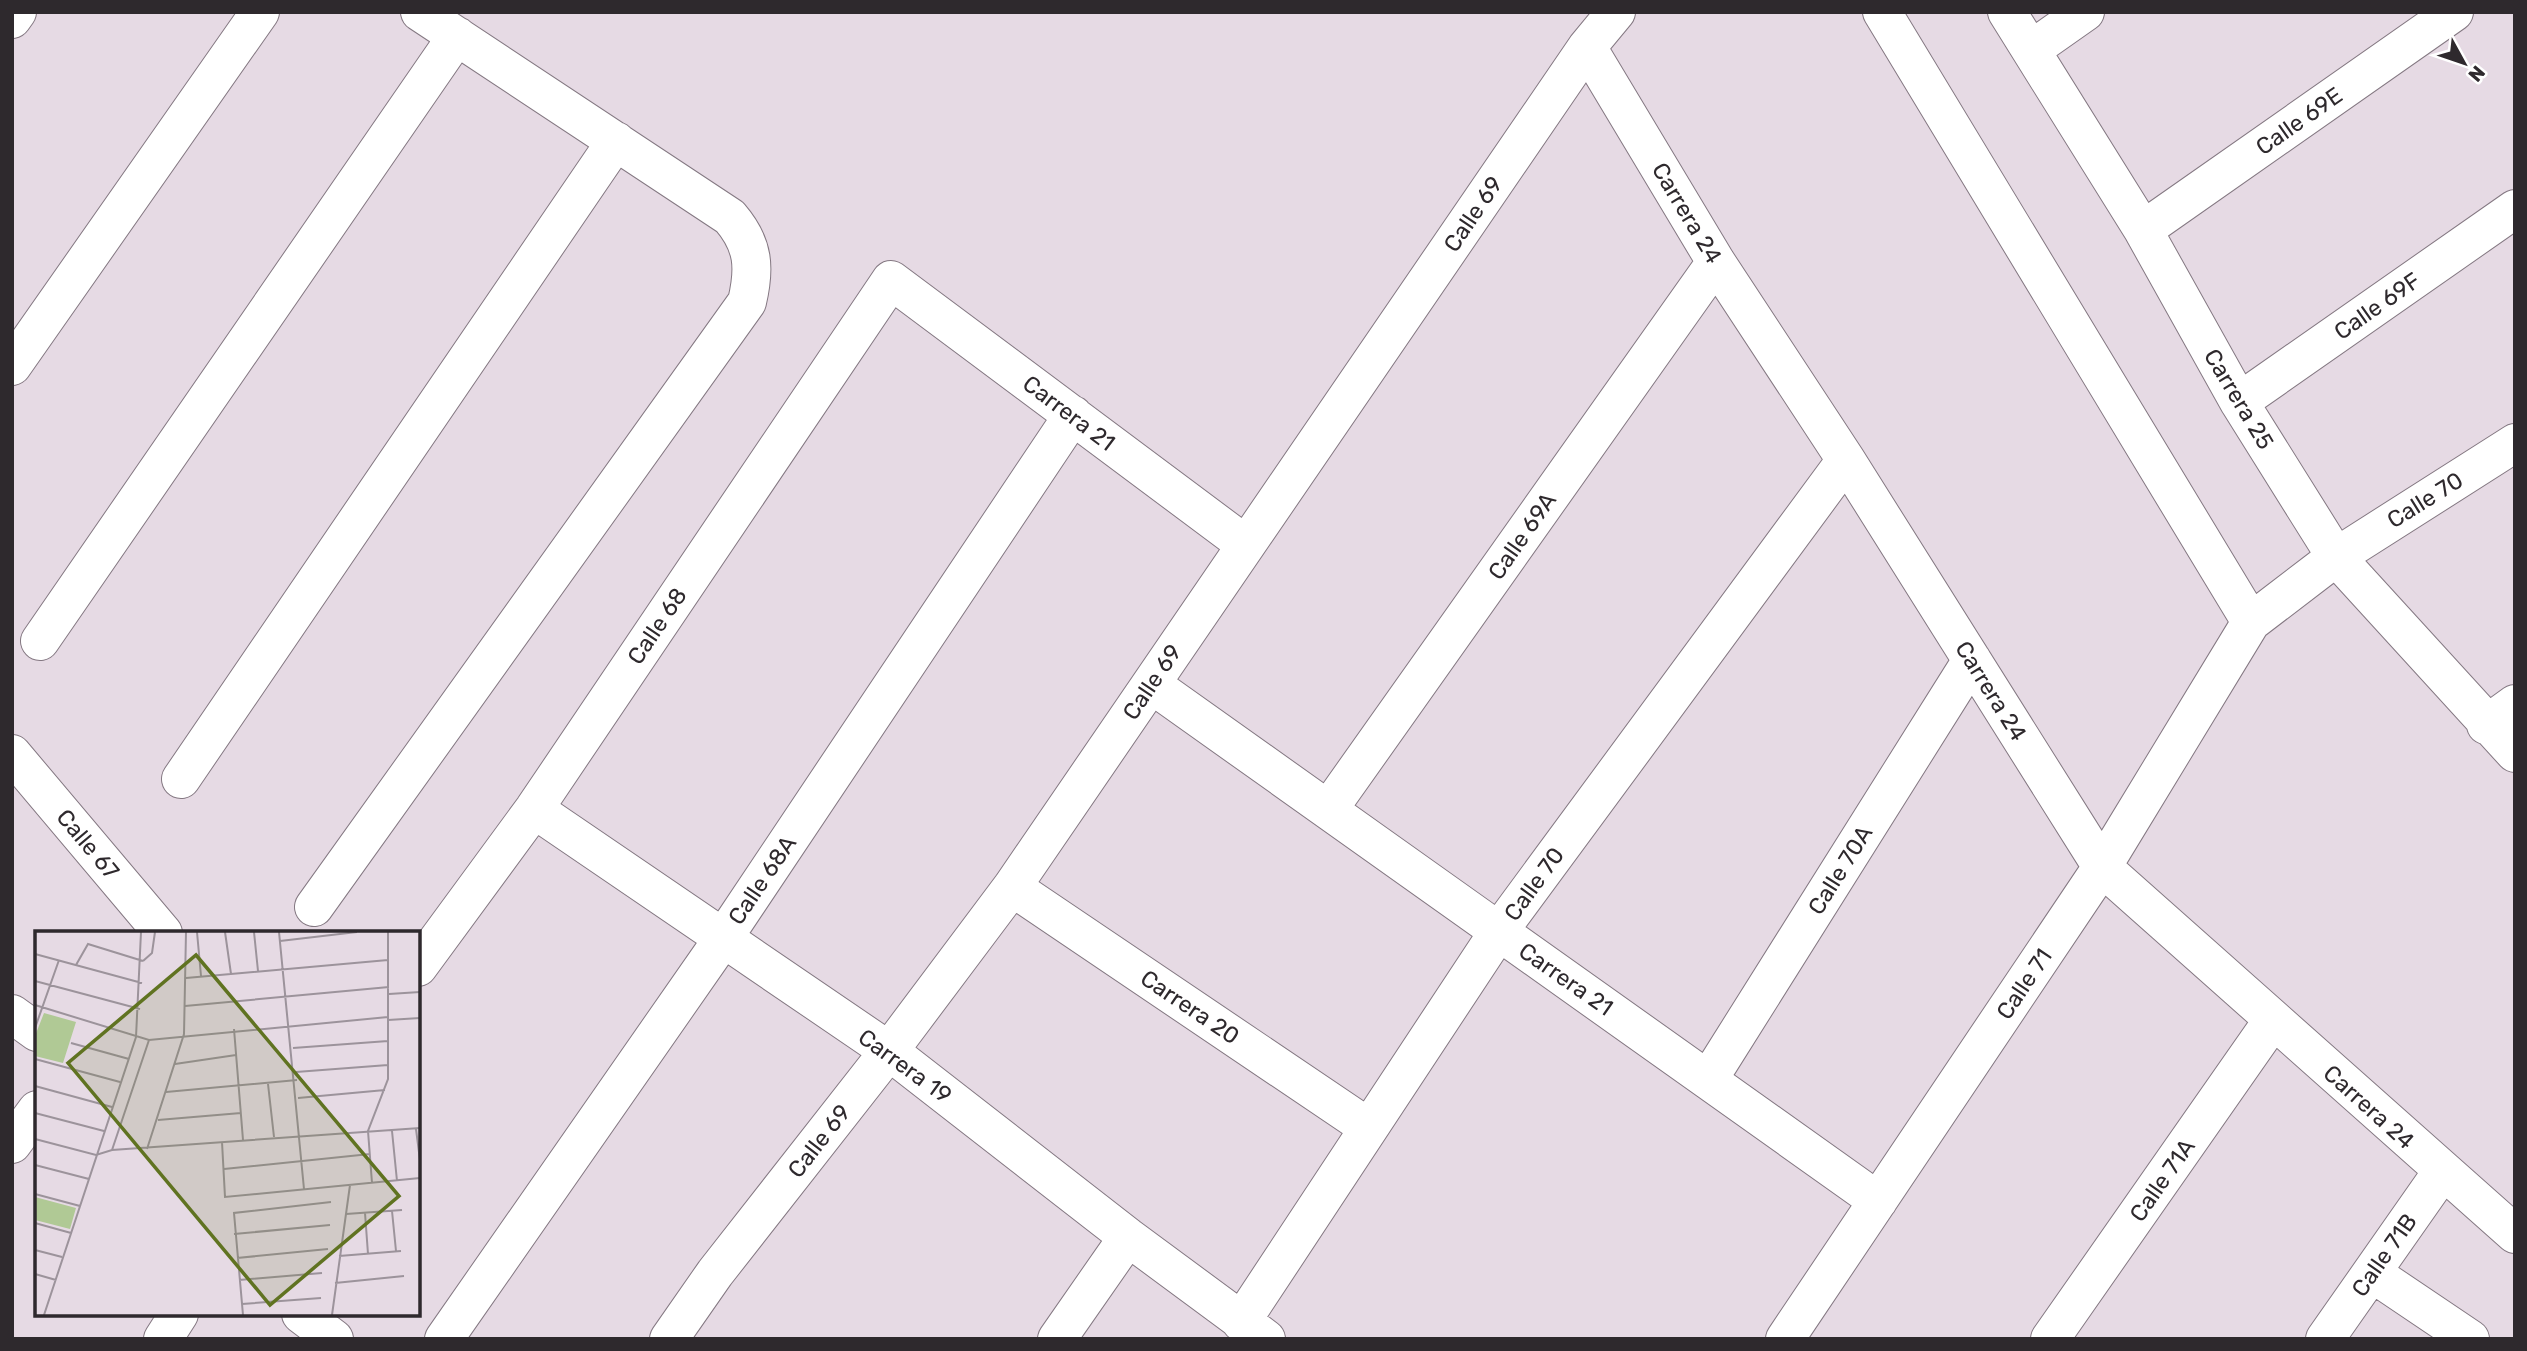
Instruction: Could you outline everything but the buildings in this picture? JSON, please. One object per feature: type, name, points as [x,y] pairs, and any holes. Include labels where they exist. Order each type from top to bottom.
[{"type":"street","points":[[12,19],[18,12]]},
{"type":"street","points":[[12,366],[260,12]]},
{"type":"street","points":[[314,907],[747,302],[753,276],[751,250],[744,234],[730,217],[420,12]]},
{"type":"street","name":"Calle 69","points":[[669,1339],[715,1273],[889,1051],[1012,887],[1587,47],[1616,12]]},
{"type":"street","points":[[1882,12],[2251,622]]},
{"type":"street","name":"Carrera 25","points":[[2007,12],[2143,230],[2239,402],[2336,557],[2500,715],[2515,753]]},
{"type":"street","points":[[2031,50],[2085,12]]},
{"type":"street","name":"Calle 69E","points":[[2143,230],[2454,12]]},
{"type":"street","points":[[40,641],[457,36]]},
{"type":"street","name":"Carrera 24","points":[[1587,47],[1716,262],[1846,460],[2102,867],[2442,1172],[2515,1234]]},
{"type":"street","points":[[181,779],[616,142]]},
{"type":"street","name":"Calle 69F","points":[[2239,402],[2515,209]]},
{"type":"street","name":"Calle 69A","points":[[1328,810],[1716,262]]},
{"type":"street","name":"Carrera 21","points":[[891,280],[1246,545]]},
{"type":"street","name":"Calle 68","points":[[420,964],[534,809],[891,280]]},
{"type":"street","name":"Calle 68A","points":[[444,1339],[722,940],[1073,415]]},
{"type":"street","name":"Calle 70","points":[[2251,622],[2336,557],[2515,443]]},
{"type":"street","name":"Calle 70","points":[[1253,1331],[1369,1128],[1499,932],[1846,460]]},
{"type":"street","name":"Calle 71","points":[[1785,1339],[2102,867],[2251,622]]},
{"type":"street","name":"Calle 70A","points":[[1708,1080],[1972,660]]},
{"type":"street","name":"Carrera 21","points":[[1151,684],[1878,1201]]},
{"type":"street","name":"Calle 67","points":[[12,754],[161,931]]},
{"type":"street","name":"Carrera 19","points":[[534,809],[722,940],[889,1051],[1253,1331]]},
{"type":"street","name":"Carrera 20","points":[[1012,887],[1369,1128]]},
{"type":"street","points":[[12,1014],[35,1031]]},
{"type":"street","name":"Calle 71A","points":[[2050,1339],[2273,1020]]},
{"type":"street","points":[[12,1144],[35,1113]]},
{"type":"street","name":"Calle 71B","points":[[2325,1339],[2442,1172]]},
{"type":"street","points":[[1057,1339],[1128,1237]]},
{"type":"street","points":[[2372,1273],[2470,1339]]},
{"type":"street","points":[[163,1339],[178,1316]]},
{"type":"street","points":[[304,1316],[334,1339]]}]
